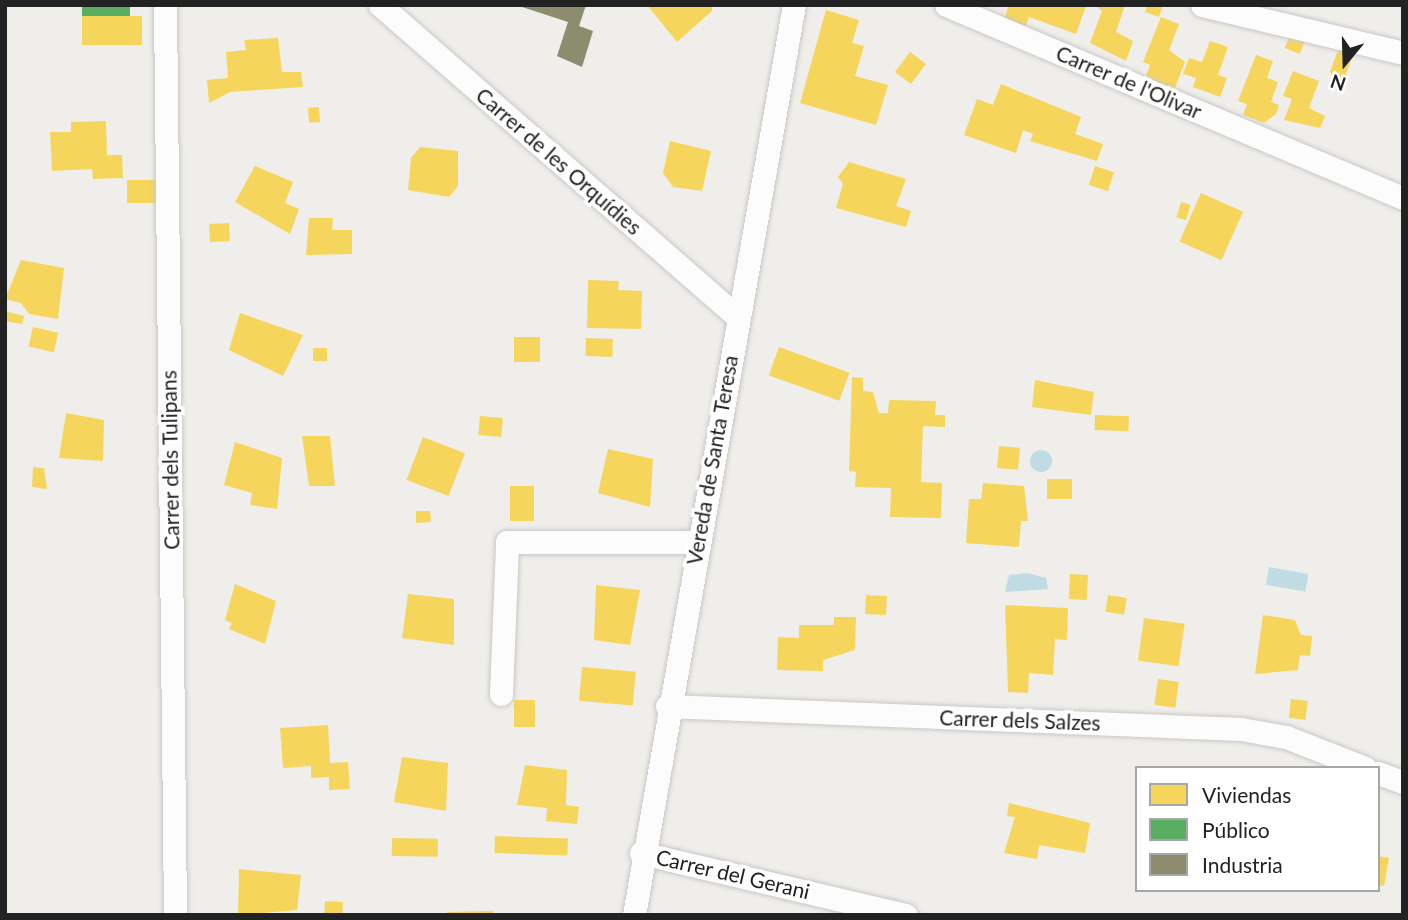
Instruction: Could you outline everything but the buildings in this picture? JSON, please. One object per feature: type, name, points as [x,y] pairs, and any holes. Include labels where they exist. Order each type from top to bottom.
[{"type":"street","name":"Carrer dels Tulipans","points":[[165,5],[175,915]]},
{"type":"street","name":"Carrer de les Orquídies","points":[[380,5],[738,317]]},
{"type":"street","name":"Vereda de Santa Teresa","points":[[634,915],[641,853],[794,5]]},
{"type":"street","name":"Carrer de l'Olivar","points":[[946,5],[974,11],[1403,198]]},
{"type":"street","points":[[1202,5],[1403,53]]},
{"type":"street","points":[[501,694],[507,542],[697,542]]},
{"type":"street","name":"Carrer dels Salzes","points":[[667,706],[1241,729],[1286,737],[1360,766]]},
{"type":"street","points":[[1380,774],[1403,782]]},
{"type":"street","name":"Carrer del Gerani","points":[[641,853],[906,915]]},
{"type":"water","points":[[1041,450],[1049,453],[1052,461],[1049,469],[1041,472],[1033,469],[1030,461],[1033,453]]},
{"type":"water","points":[[1269,567],[1308,574],[1305,592],[1266,585]]},
{"type":"water","points":[[1028,573],[1046,578],[1048,589],[1005,592],[1009,575]]}]
